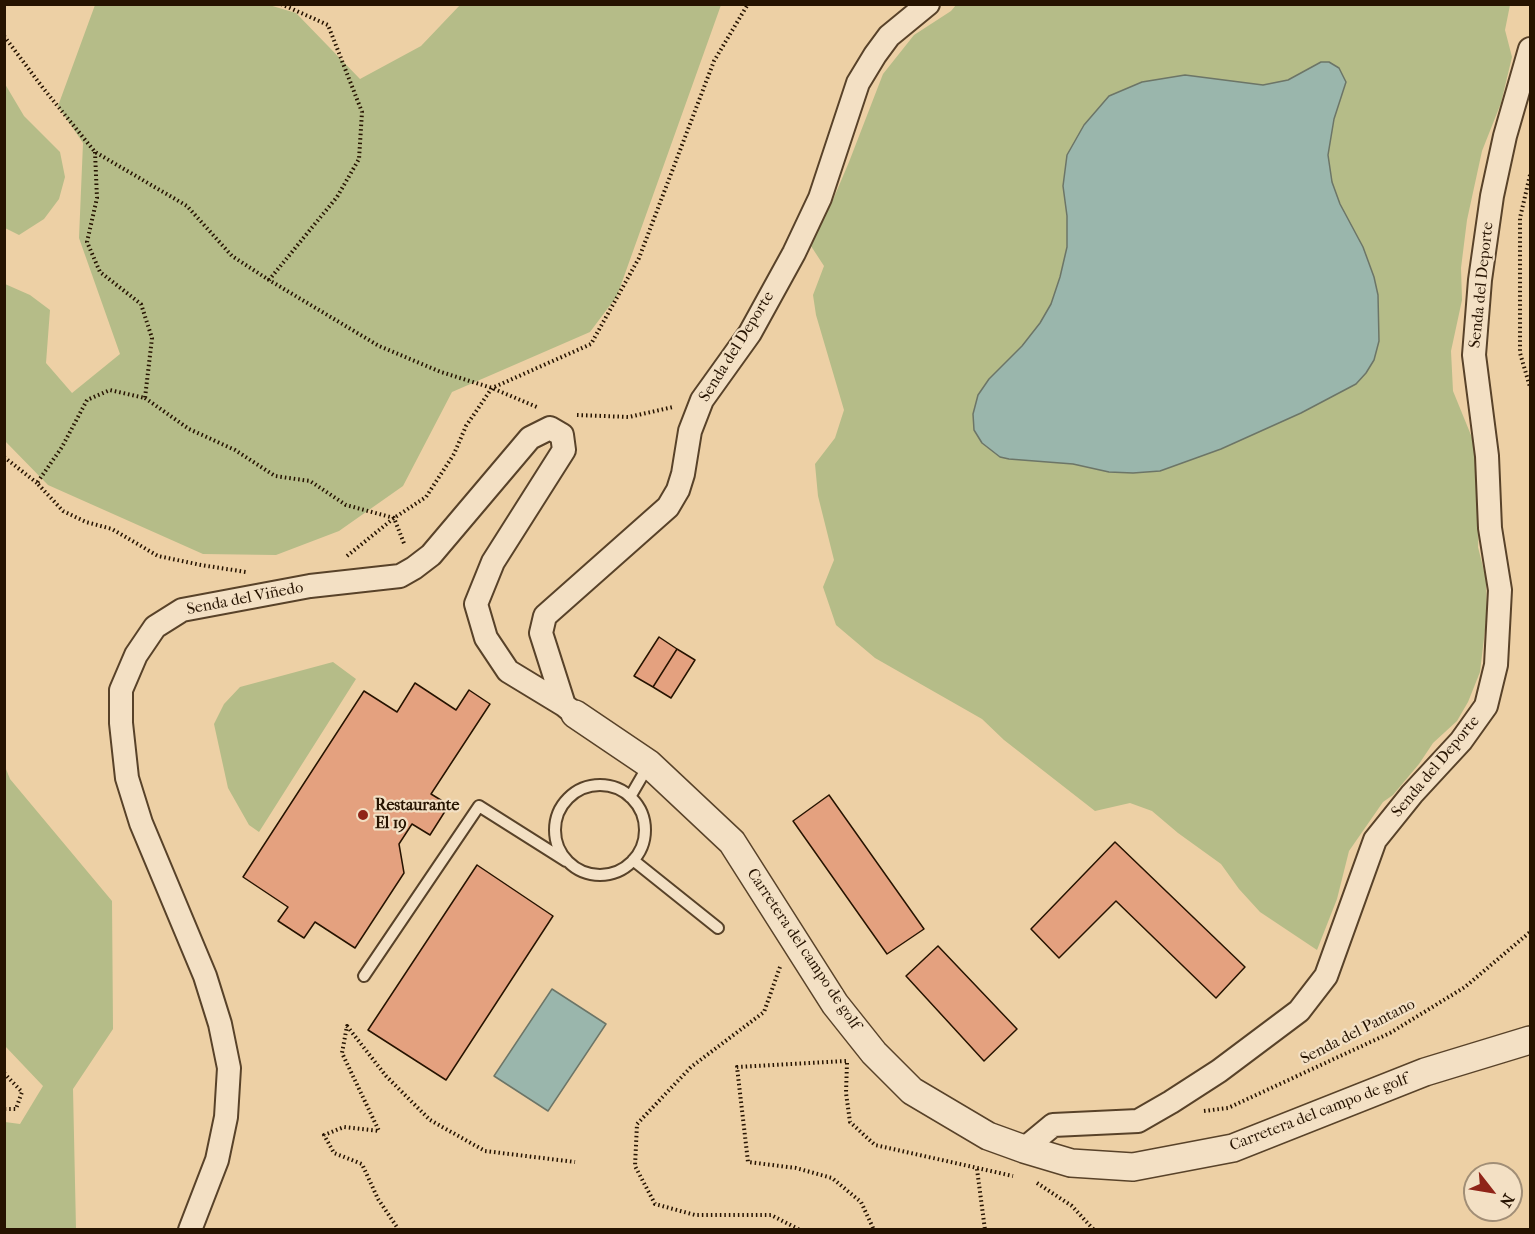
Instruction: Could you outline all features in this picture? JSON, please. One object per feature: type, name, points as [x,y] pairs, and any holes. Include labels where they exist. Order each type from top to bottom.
[{"type":"street","name":"Senda del Deporte","points":[[569,710],[541,633],[545,616],[668,507],[678,490],[690,431],[702,400],[750,333],[798,244],[820,198],[858,83],[890,36],[928,4]]},
{"type":"street","name":"Senda del Deporte","points":[[1024,1149],[1053,1125],[1138,1121],[1219,1071],[1299,1011],[1326,976],[1375,840],[1461,741],[1486,706],[1496,664],[1500,590],[1490,528],[1487,456],[1474,355],[1480,280],[1492,196],[1505,136],[1530,49]]},
{"type":"street","name":"Senda del Viñedo","points":[[190,1230],[218,1160],[226,1117],[230,1068],[220,1024],[205,976],[141,824],[127,778],[121,723],[121,690],[136,655],[155,627],[182,610],[310,586],[400,576],[431,555],[530,438],[551,421]]},
{"type":"street","points":[[551,421],[562,435],[564,450],[493,562],[476,604],[486,638],[508,671],[569,710]]},
{"type":"street","name":"Carretera del campo de golf","points":[[569,710],[649,764],[732,842],[835,1004],[874,1053],[912,1091],[988,1136],[1024,1149],[1071,1163],[1133,1167],[1233,1148],[1425,1072],[1530,1040]]},
{"type":"lane","points":[[630,797],[649,764]]},
{"type":"lane","points":[[364,976],[479,806],[578,870],[592,875],[608,875],[621,870],[641,849],[644,821],[639,808],[630,797],[618,789],[603,785],[587,786],[573,793],[562,804],[556,818],[554,833],[558,848],[566,861]]},
{"type":"lane","points":[[633,860],[718,928]]},
{"type":"path","points":[[269,280],[337,197],[359,159],[362,112],[328,26],[281,4]]},
{"type":"path","points":[[345,557],[394,518],[426,497],[454,454],[466,426],[492,388],[591,344],[639,258],[714,61],[748,4]]},
{"type":"path","points":[[4,36],[95,152],[187,206],[232,256],[379,346],[441,372],[492,388],[551,421],[629,417],[678,406],[699,409]]},
{"type":"path","points":[[95,152],[97,198],[87,242],[100,272],[141,304],[152,338],[145,398]]},
{"type":"path","name":"Senda del Deporte","points":[[1530,175],[1520,219],[1520,353],[1530,387]]},
{"type":"path","points":[[37,483],[62,447],[87,400],[110,390],[145,398],[189,429],[235,450],[275,476],[310,481],[346,505],[394,518]]},
{"type":"path","points":[[4,457],[37,483],[63,511],[86,522],[112,529],[158,556],[251,572]]},
{"type":"path","points":[[394,518],[414,568]]},
{"type":"path","name":"Senda del Pantano","points":[[1185,1093],[1205,1112],[1228,1108],[1318,1068],[1390,1033],[1465,987],[1530,932]]},
{"type":"path","points":[[791,935],[764,1012],[691,1067],[637,1124],[635,1166],[655,1204],[695,1215],[771,1215],[800,1230]]},
{"type":"path","points":[[399,1230],[378,1200],[362,1164],[334,1154],[324,1135],[344,1127],[379,1131],[342,1053],[347,1026],[386,1076],[430,1120],[485,1151],[575,1162]]},
{"type":"path","points":[[874,1230],[861,1202],[832,1178],[796,1168],[748,1162],[737,1067],[847,1061],[846,1093],[849,1122],[875,1145],[1021,1177]]},
{"type":"path","points":[[4,1073],[22,1092],[16,1109],[4,1109]]},
{"type":"path","points":[[977,1169],[986,1230]]},
{"type":"path","points":[[1032,1179],[1072,1206],[1094,1230]]},
{"type":"green space","points":[[95,5],[269,5],[296,13],[360,79],[421,46],[460,5],[721,5],[617,296],[590,332],[452,392],[403,486],[339,531],[276,555],[203,554],[48,485],[5,441],[5,284],[30,295],[50,310],[46,363],[72,393],[120,354],[79,238],[83,143],[58,106]]},
{"type":"green space","points":[[956,5],[1510,5],[1505,30],[1512,57],[1501,103],[1482,151],[1467,220],[1461,268],[1462,300],[1451,351],[1453,391],[1475,445],[1480,508],[1478,547],[1486,579],[1487,613],[1480,672],[1468,702],[1457,721],[1433,743],[1393,795],[1383,802],[1349,851],[1337,899],[1317,950],[1260,912],[1221,864],[1152,811],[1130,803],[1095,811],[1004,740],[982,719],[875,658],[836,625],[823,587],[834,560],[818,496],[815,464],[835,438],[844,410],[816,315],[813,295],[824,266],[809,243],[832,202],[883,74],[914,35],[951,11]]},
{"type":"green space","points":[[5,84],[24,116],[60,152],[65,177],[59,199],[44,219],[19,235],[5,228]]},
{"type":"green space","points":[[333,662],[356,679],[259,832],[249,825],[228,788],[214,724],[224,704],[240,687]]},
{"type":"green space","points":[[4,764],[10,779],[112,901],[113,1029],[73,1089],[76,1229],[5,1229],[5,1122],[20,1124],[43,1086],[5,1046]]},
{"type":"water","points":[[1321,62],[1329,62],[1339,68],[1346,82],[1334,119],[1328,155],[1332,182],[1340,204],[1363,247],[1378,295],[1379,341],[1374,360],[1366,373],[1356,384],[1301,413],[1221,449],[1160,471],[1109,472],[1073,464],[1009,459],[1000,457],[982,443],[974,430],[973,414],[978,395],[989,379],[1022,346],[1051,304],[1067,247],[1067,216],[1063,186],[1067,155],[1084,125],[1109,96],[1142,82],[1185,75],[1263,85],[1288,80]]},
{"type":"water","points":[[552,989],[606,1024],[548,1111],[494,1076]]},
{"type":"building","points":[[659,637],[677,649],[653,687],[634,676]]},
{"type":"building","points":[[677,649],[695,660],[671,698],[653,687]]},
{"type":"building","name":"Restaurante El 19","points":[[415,683],[456,710],[469,690],[490,704],[431,794],[449,805],[430,835],[412,824],[399,844],[404,873],[355,948],[315,922],[304,938],[278,921],[288,907],[243,877],[364,691],[397,712]]},
{"type":"building","points":[[829,795],[924,929],[887,954],[793,821]]},
{"type":"building","points":[[1115,842],[1245,967],[1216,998],[1116,901],[1059,958],[1031,929]]},
{"type":"building","points":[[477,865],[553,916],[446,1080],[368,1030]]},
{"type":"building","points":[[938,946],[1017,1029],[984,1061],[906,976]]},
{"type":"place","name":"Restaurante El 19","points":[[363,815]]}]
